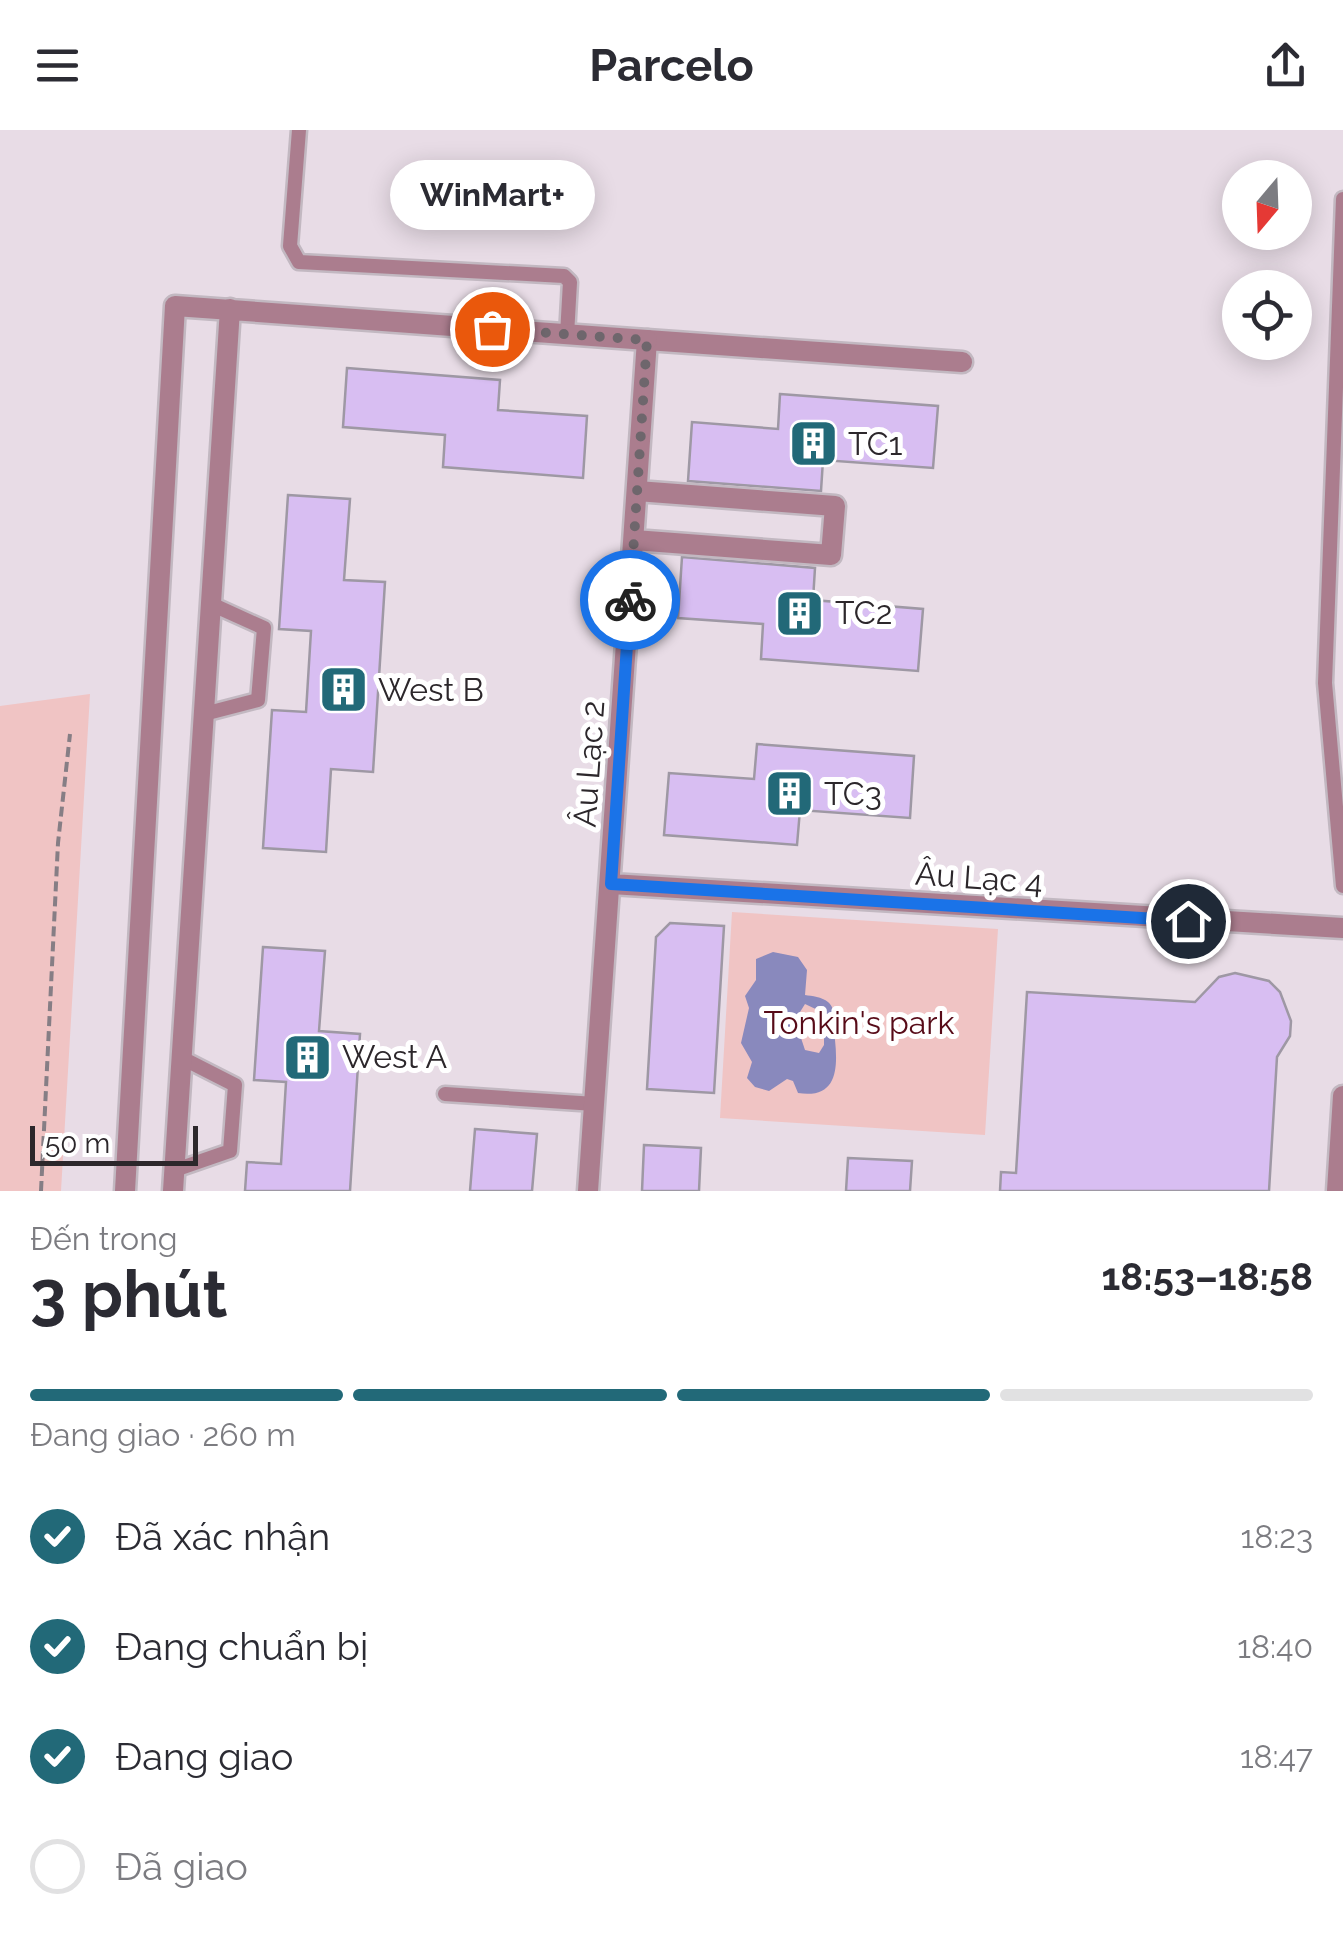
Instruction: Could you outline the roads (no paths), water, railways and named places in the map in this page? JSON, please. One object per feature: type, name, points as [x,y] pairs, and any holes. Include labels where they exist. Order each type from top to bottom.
[{"type":"street","points":[[125,1191],[175,306],[962,362]]},
{"type":"street","points":[[174,1180],[230,309]]},
{"type":"street","name":"Âu Lạc 2","points":[[583,1188],[595,1104],[647,340]]},
{"type":"street","points":[[634,540],[831,555],[835,506],[637,492]]},
{"type":"street","name":"Âu Lạc 4","points":[[611,884],[1343,928]]},
{"type":"street","points":[[1337,1191],[1343,1096]]},
{"type":"lane","points":[[299,130],[290,246],[299,262],[564,276],[570,282],[567,335]]},
{"type":"lane","points":[[1343,199],[1336,538],[1325,683],[1343,886]]},
{"type":"lane","points":[[204,714],[258,700],[264,628],[211,604]]},
{"type":"lane","points":[[1325,683],[1343,684]]},
{"type":"lane","points":[[174,1180],[230,1150],[235,1085],[182,1058]]},
{"type":"lane","points":[[445,1094],[595,1104]]},
{"type":"water","points":[[773,952],[798,957],[807,970],[805,995],[831,1005],[835,1071],[828,1087],[821,1091],[798,1093],[793,1081],[787,1079],[769,1091],[755,1087],[747,1078],[752,1062],[741,1043],[749,1008],[745,996],[756,980],[756,959]],"holes":[[[805,1004],[824,1013],[824,1045],[819,1053],[805,1050],[795,1020]]]},
{"type":"place","name":"WinMart+","points":[[492,329]]},
{"type":"place","name":"TC1","points":[[813,444]]},
{"type":"place","name":"TC2","points":[[800,613]]},
{"type":"place","name":"West B","points":[[343,690]]},
{"type":"place","name":"TC3","points":[[789,794]]},
{"type":"place","name":"West A","points":[[307,1057]]},
{"type":"park label","name":"Tonkin's park","points":[[859,1023]]}]
